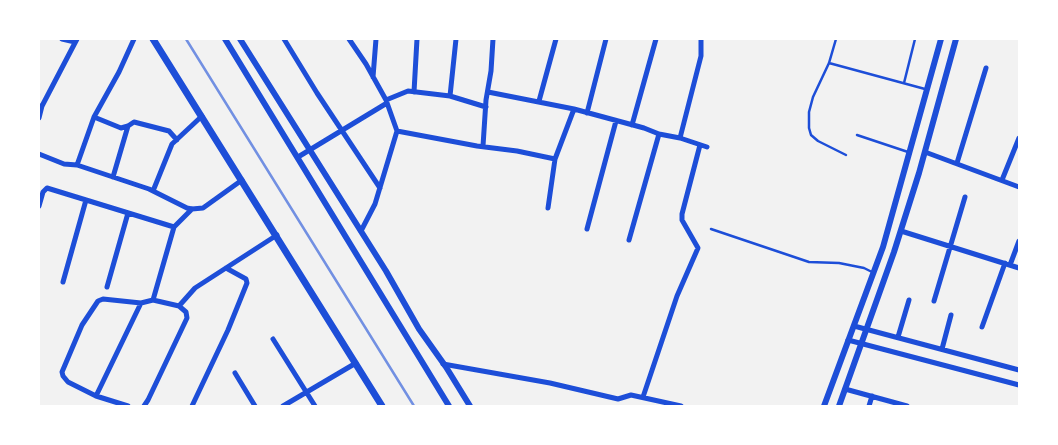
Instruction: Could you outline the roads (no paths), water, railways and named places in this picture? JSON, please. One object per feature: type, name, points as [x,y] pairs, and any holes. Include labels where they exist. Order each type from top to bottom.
[{"type":"main road","points":[[153,39],[382,406]]},
{"type":"street","points":[[39,118],[40,106],[76,40],[62,39]]},
{"type":"street","points":[[77,165],[94,117],[120,72],[134,39]]},
{"type":"street","points":[[225,39],[449,406]]},
{"type":"street","points":[[240,39],[361,231],[419,329],[444,364],[470,406]]},
{"type":"street","points":[[284,39],[317,93],[380,188]]},
{"type":"street","points":[[349,39],[386,101],[397,131],[375,204],[361,231]]},
{"type":"street","points":[[373,77],[376,39]]},
{"type":"street","points":[[414,92],[417,39]]},
{"type":"street","points":[[450,96],[456,39]]},
{"type":"street","points":[[482,146],[493,39]]},
{"type":"street","points":[[539,101],[556,39]]},
{"type":"street","points":[[587,113],[606,39]]},
{"type":"street","points":[[632,125],[656,39]]},
{"type":"street","points":[[680,138],[701,56],[701,39]]},
{"type":"street","points":[[824,406],[886,238],[941,39]]},
{"type":"street","points":[[838,406],[898,242],[944,87],[956,39]]},
{"type":"street","points":[[957,163],[986,68]]},
{"type":"street","points":[[298,157],[386,101],[408,91],[450,96],[486,107]]},
{"type":"street","points":[[488,92],[574,109],[707,147]]},
{"type":"street","points":[[548,208],[555,159],[574,109]]},
{"type":"street","points":[[153,191],[172,144],[202,116]]},
{"type":"street","points":[[94,117],[121,128],[134,122],[152,126],[169,131],[177,140]]},
{"type":"street","points":[[587,229],[594,196],[616,120]]},
{"type":"street","points":[[114,177],[128,126]]},
{"type":"street","points":[[397,131],[482,146],[517,150],[555,159]]},
{"type":"street","points":[[630,240],[659,134]]},
{"type":"street","points":[[1002,180],[1019,138]]},
{"type":"street","points":[[643,397],[677,296],[698,248],[682,220],[682,214],[700,145]]},
{"type":"street","points":[[925,152],[1019,187]]},
{"type":"street","points":[[39,154],[64,164],[77,165],[153,191],[192,209],[203,208],[242,180]]},
{"type":"street","points":[[39,206],[43,192],[47,188],[174,227]]},
{"type":"street","points":[[934,301],[965,197]]},
{"type":"street","points":[[63,282],[86,200]]},
{"type":"street","points":[[153,300],[174,227],[192,209]]},
{"type":"street","points":[[107,287],[128,213]]},
{"type":"street","points":[[901,231],[1019,268]]},
{"type":"street","points":[[179,306],[195,288],[277,236]]},
{"type":"street","points":[[886,238],[898,242]]},
{"type":"street","points":[[982,327],[1019,241]]},
{"type":"street","points":[[192,406],[228,330],[247,283],[246,279],[226,268]]},
{"type":"street","points":[[128,406],[96,396],[68,382],[62,372],[82,325],[98,301],[103,299],[141,303],[153,300],[179,306],[186,312],[187,318],[144,406]]},
{"type":"street","points":[[898,337],[909,300]]},
{"type":"street","points":[[96,396],[141,303]]},
{"type":"street","points":[[942,349],[950,315]]},
{"type":"street","points":[[854,326],[1019,370]]},
{"type":"street","points":[[273,339],[315,406]]},
{"type":"street","points":[[848,340],[1019,386]]},
{"type":"street","points":[[283,406],[356,363]]},
{"type":"street","points":[[444,364],[618,398],[628,395],[681,406]]},
{"type":"street","points":[[235,373],[255,406]]},
{"type":"street","points":[[845,389],[907,406]]},
{"type":"street","points":[[869,406],[872,396]]},
{"type":"lane","points":[[836,39],[829,63],[812,98],[808,128],[811,135],[818,141],[846,155]]},
{"type":"lane","points":[[904,83],[915,39]]},
{"type":"lane","points":[[829,63],[926,90]]},
{"type":"lane","points":[[857,135],[909,152]]},
{"type":"lane","points":[[711,228],[809,262],[839,263],[874,272]]},
{"type":"railway","points":[[186,39],[414,406]]}]
